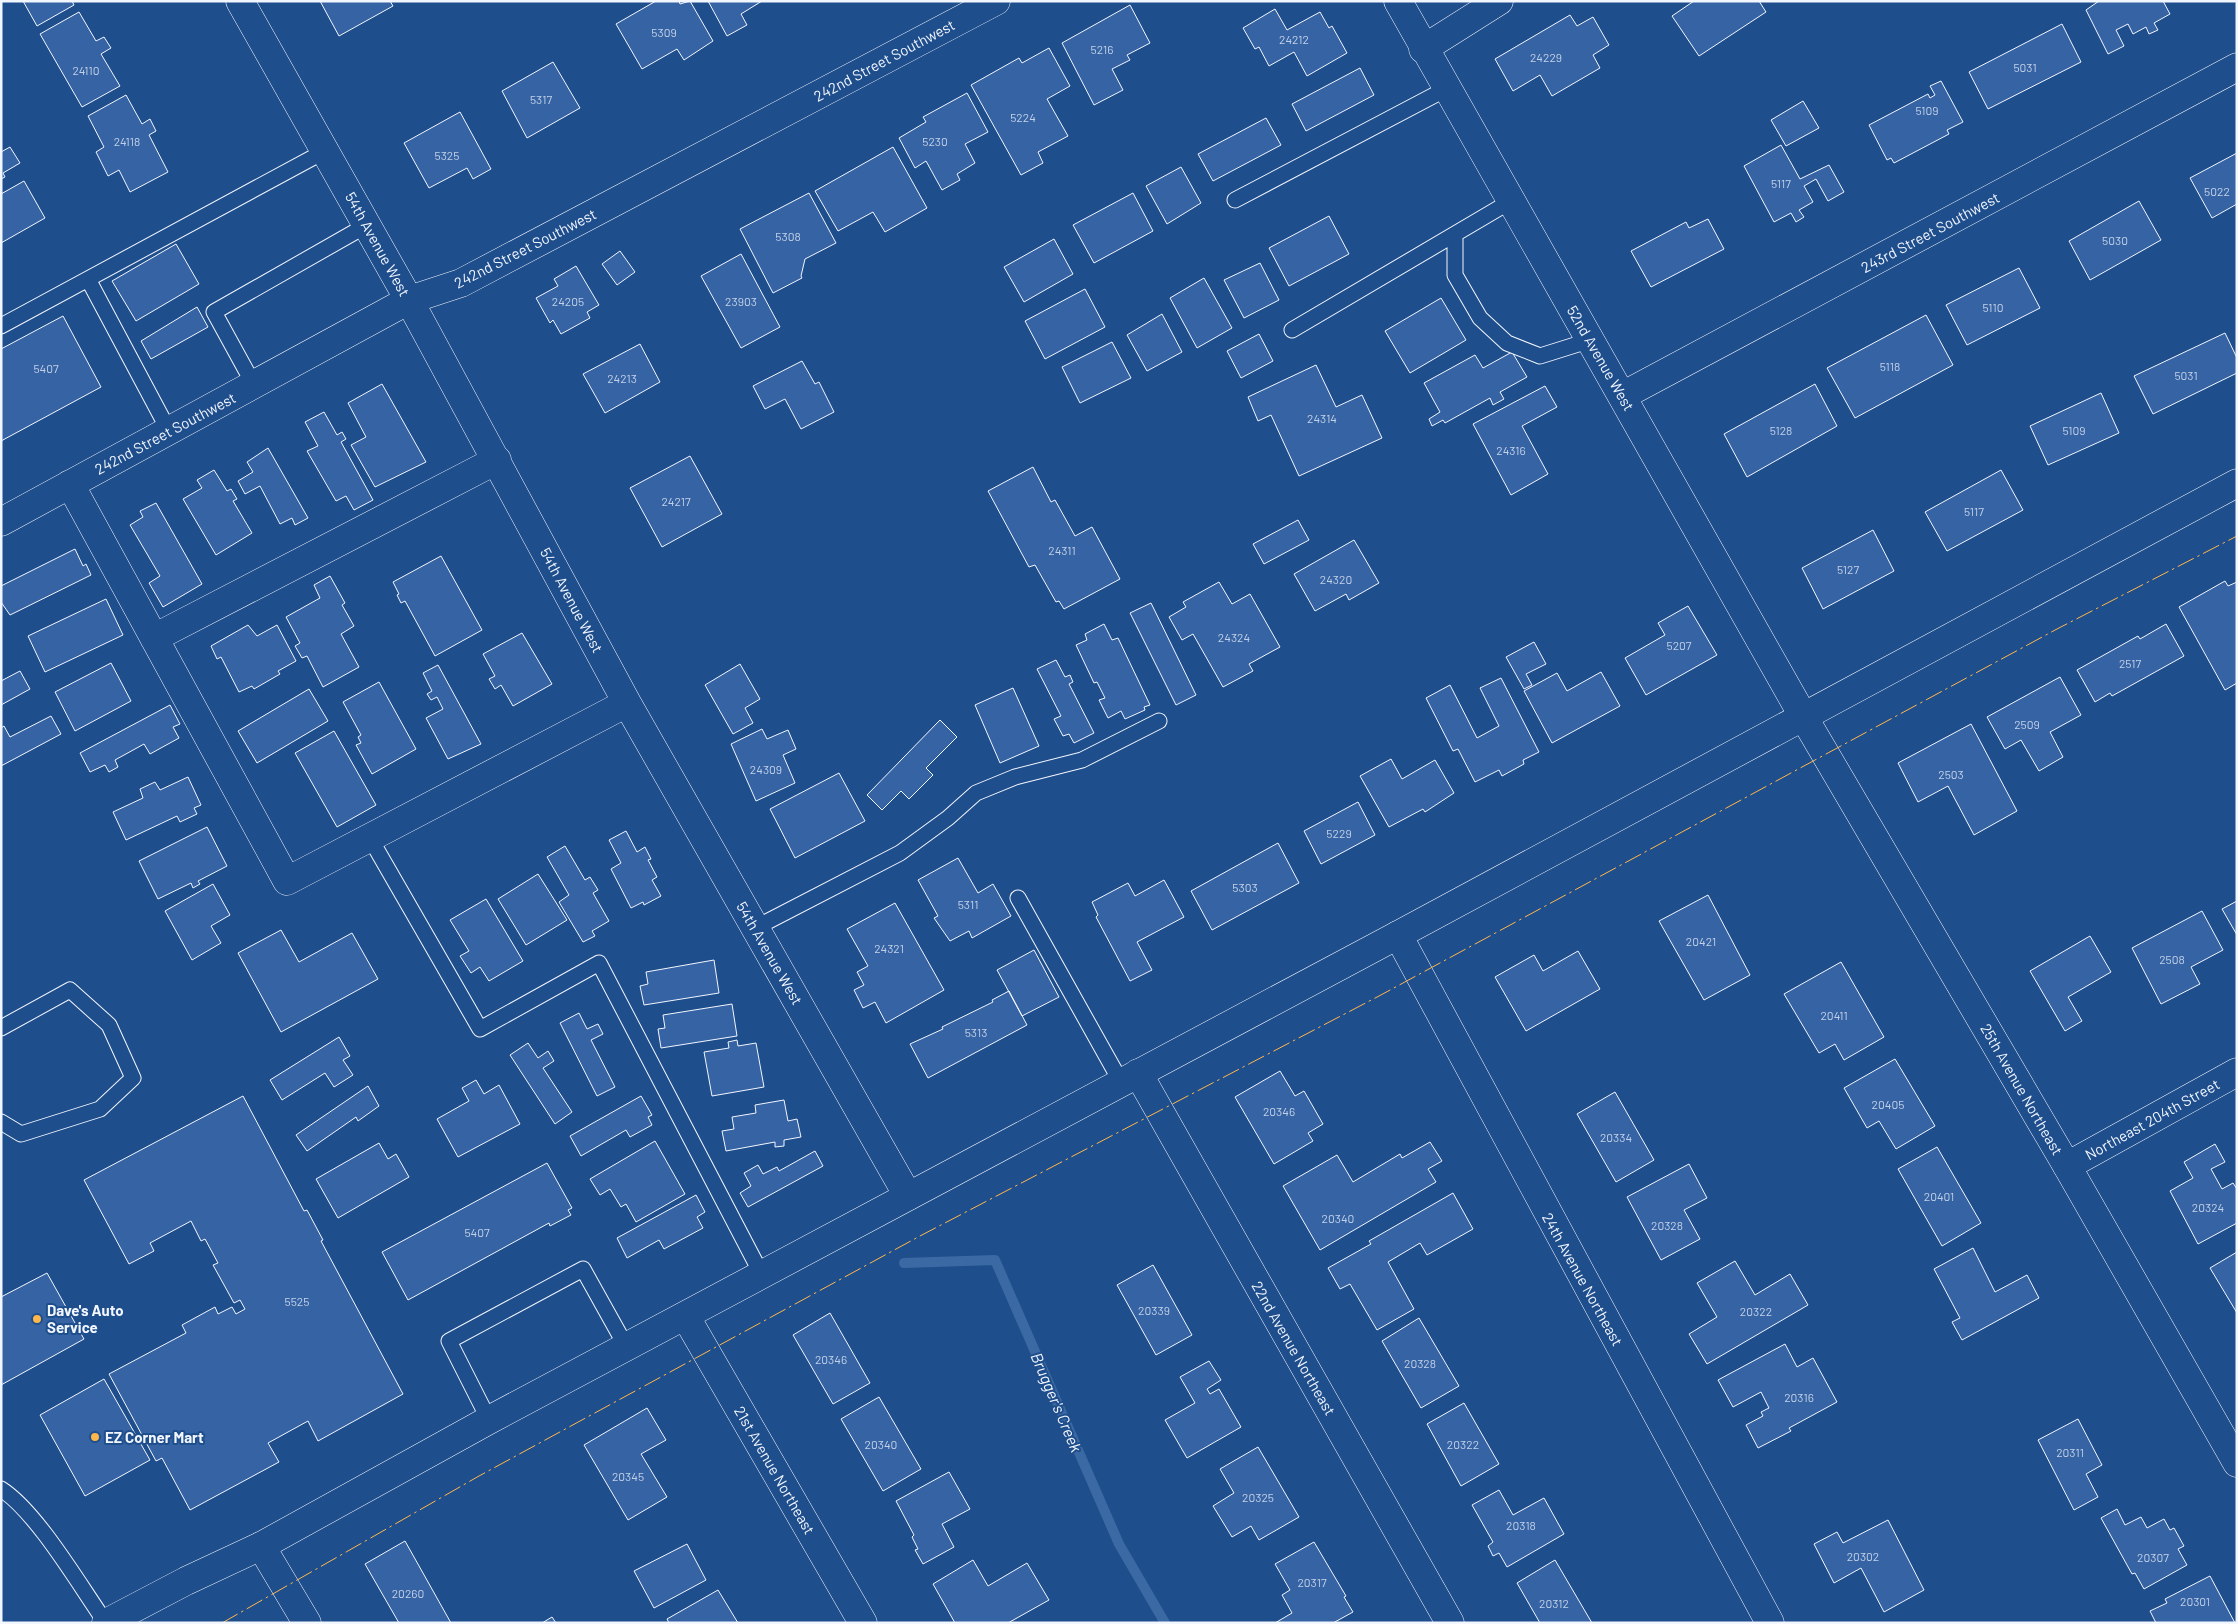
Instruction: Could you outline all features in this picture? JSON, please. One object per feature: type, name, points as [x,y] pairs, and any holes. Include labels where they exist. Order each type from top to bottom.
[{"type":"street","name":"54th Avenue West","points":[[240,1],[409,300],[627,703],[908,1196]]},
{"type":"street","name":"242nd Street Southwest","points":[[1,522],[409,300],[461,283],[996,1]]},
{"type":"street","name":"52nd Avenue West","points":[[1398,1],[1423,49],[1591,340],[1803,716]]},
{"type":"street","points":[[1423,49],[1499,1]]},
{"type":"street","name":"243rd Street Southwest","points":[[1622,396],[2237,68]]},
{"type":"street","points":[[154,638],[497,460]]},
{"type":"street","points":[[106,1623],[186,1581],[261,1546],[489,1420],[686,1317],[2237,483]]},
{"type":"street","points":[[70,484],[287,881],[627,703]]},
{"type":"street","name":"25th Avenue Northeast","points":[[1803,716],[2067,1166],[2237,1463]]},
{"type":"street","name":"24th Avenue Northeast","points":[[1398,935],[1770,1623]]},
{"type":"street","name":"Northeast 204th Street","points":[[2067,1166],[2237,1072]]},
{"type":"street","name":"22nd Avenue Northeast","points":[[1129,1078],[1450,1623]]},
{"type":"street","name":"21st Avenue Northeast","points":[[686,1317],[863,1623]]},
{"type":"street","points":[[261,1546],[307,1623]]},
{"type":"lane","points":[[1235,200],[1446,89]]},
{"type":"lane","points":[[1,326],[324,151]]},
{"type":"lane","points":[[1292,330],[1511,202]]},
{"type":"lane","points":[[254,385],[214,312],[367,225]]},
{"type":"lane","points":[[1455,234],[1455,275],[1480,318],[1507,343],[1540,356],[1591,340]]},
{"type":"lane","points":[[88,279],[169,431]]},
{"type":"lane","points":[[755,928],[900,854],[948,818],[976,792],[1014,777],[1082,760],[1159,720]]},
{"type":"lane","points":[[370,838],[480,1029],[599,963],[762,1275]]},
{"type":"lane","points":[[1018,898],[1129,1078]]},
{"type":"lane","points":[[1,1028],[70,990],[109,1025],[133,1078],[100,1109],[21,1134],[1,1122]]},
{"type":"lane","points":[[489,1420],[449,1341],[583,1269],[627,1348]]},
{"type":"lane","points":[[1,1489],[10,1494],[41,1530],[106,1623]]},
{"type":"building","points":[[23,1],[72,1],[74,5],[37,26]]},
{"type":"building","points":[[320,1],[390,1],[393,6],[339,36]]},
{"type":"building","points":[[656,1],[679,1],[680,4],[690,1],[713,41],[684,60],[677,49],[642,69],[616,24]]},
{"type":"building","points":[[708,1],[762,1],[741,14],[747,25],[727,36]]},
{"type":"building","points":[[1694,1],[1759,1],[1766,12],[1699,56],[1672,16]]},
{"type":"building","points":[[2099,1],[2163,1],[2170,14],[2154,23],[2158,30],[2149,34],[2146,27],[2133,34],[2128,24],[2116,30],[2124,46],[2108,54],[2086,10]]},
{"type":"building","points":[[1130,5],[1150,43],[1127,55],[1130,60],[1112,69],[1123,90],[1094,105],[1062,43]]},
{"type":"building","points":[[1275,9],[1287,30],[1320,12],[1329,28],[1332,26],[1347,53],[1307,76],[1294,52],[1269,66],[1259,47],[1255,49],[1243,28]]},
{"type":"building","points":[[79,12],[96,41],[104,37],[111,48],[101,54],[120,86],[82,107],[40,34]]},
{"type":"building","points":[[1570,15],[1577,26],[1593,17],[1609,45],[1593,55],[1600,68],[1552,96],[1540,75],[1513,91],[1495,59]]},
{"type":"building","points":[[2062,24],[2081,62],[1988,109],[1969,72]]},
{"type":"building","points":[[1049,48],[1070,86],[1047,99],[1068,136],[1038,152],[1043,163],[1021,175],[971,85],[1019,58],[1022,63]]},
{"type":"building","points":[[553,62],[580,108],[527,138],[502,91]]},
{"type":"building","points":[[1360,68],[1374,95],[1306,131],[1292,104]]},
{"type":"building","points":[[1941,81],[1963,122],[1947,130],[1949,134],[1894,163],[1891,158],[1887,160],[1869,125],[1928,94],[1930,98],[1935,95],[1930,86]]},
{"type":"building","points":[[967,93],[988,132],[965,144],[975,163],[957,174],[960,180],[942,190],[926,161],[915,168],[899,138],[926,122],[923,117]]},
{"type":"building","points":[[126,95],[142,124],[150,119],[156,131],[149,135],[168,172],[130,192],[119,170],[108,176],[96,152],[104,147],[88,116]]},
{"type":"building","points":[[1803,101],[1819,128],[1786,146],[1771,120]]},
{"type":"building","points":[[460,112],[491,169],[473,179],[467,168],[429,188],[404,143]]},
{"type":"building","points":[[1266,118],[1281,145],[1213,181],[1198,154]]},
{"type":"building","points":[[1781,145],[1800,179],[1829,165],[1844,192],[1828,201],[1816,179],[1804,186],[1813,202],[1799,210],[1804,217],[1796,222],[1791,213],[1774,222],[1744,166]]},
{"type":"building","points":[[10,147],[20,163],[3,173],[5,177],[1,179],[1,152]]},
{"type":"building","points":[[893,147],[927,208],[885,232],[873,212],[838,231],[815,191]]},
{"type":"building","points":[[2237,153],[2237,204],[2212,218],[2190,178]]},
{"type":"building","points":[[1181,167],[1201,203],[1167,224],[1146,186]]},
{"type":"building","points":[[24,181],[45,218],[1,243],[1,194]]},
{"type":"building","points":[[809,193],[836,243],[805,259],[802,278],[773,293],[740,229]]},
{"type":"building","points":[[1133,193],[1153,231],[1094,263],[1073,225]]},
{"type":"building","points":[[2139,201],[2161,240],[2090,280],[2069,241]]},
{"type":"building","points":[[1329,216],[1349,254],[1289,286],[1269,248]]},
{"type":"building","points":[[1708,219],[1724,249],[1651,287],[1631,251],[1686,222],[1689,228]]},
{"type":"building","points":[[1054,239],[1073,274],[1024,302],[1004,267]]},
{"type":"building","points":[[176,244],[199,284],[136,321],[112,281]]},
{"type":"building","points":[[620,251],[635,272],[617,285],[602,264]]},
{"type":"building","points":[[741,254],[780,327],[741,348],[701,276]]},
{"type":"building","points":[[1260,263],[1279,300],[1244,318],[1224,280]]},
{"type":"building","points":[[576,266],[599,305],[587,312],[590,318],[561,334],[553,320],[550,323],[536,298],[558,286],[554,279]]},
{"type":"building","points":[[2019,268],[2040,308],[1967,345],[1946,305]]},
{"type":"building","points":[[1204,278],[1232,328],[1197,348],[1170,298]]},
{"type":"building","points":[[1085,289],[1105,327],[1045,359],[1025,321]]},
{"type":"building","points":[[1441,298],[1466,340],[1410,373],[1385,331]]},
{"type":"building","points":[[197,307],[208,327],[151,359],[141,341]]},
{"type":"building","points":[[1162,314],[1182,352],[1147,371],[1127,335]]},
{"type":"building","points":[[1926,315],[1953,365],[1855,418],[1827,368]]},
{"type":"building","points":[[63,316],[101,387],[1,441],[1,349]]},
{"type":"building","points":[[2225,333],[2237,358],[2237,373],[2153,414],[2134,376]]},
{"type":"building","points":[[1259,334],[1273,361],[1241,378],[1227,351]]},
{"type":"building","points":[[1112,342],[1131,378],[1080,403],[1062,367]]},
{"type":"building","points":[[640,344],[660,382],[605,413],[583,374]]},
{"type":"building","points":[[1512,352],[1527,377],[1500,392],[1504,399],[1493,405],[1490,398],[1445,423],[1443,420],[1432,426],[1429,419],[1440,412],[1424,383],[1475,355],[1483,368]]},
{"type":"building","points":[[802,361],[815,384],[819,382],[834,412],[801,429],[785,399],[765,409],[753,386]]},
{"type":"building","points":[[1316,365],[1336,407],[1362,395],[1382,438],[1299,476],[1271,415],[1258,421],[1248,397]]},
{"type":"building","points":[[382,384],[426,462],[375,487],[351,445],[366,437],[348,403]]},
{"type":"building","points":[[1815,384],[1837,426],[1747,477],[1724,434]]},
{"type":"building","points":[[1545,386],[1557,407],[1522,426],[1548,474],[1511,495],[1473,424]]},
{"type":"building","points":[[2101,393],[2119,433],[2048,465],[2030,426]]},
{"type":"building","points":[[324,412],[337,435],[342,432],[346,439],[341,442],[373,500],[354,510],[346,496],[336,501],[307,451],[318,446],[305,422]]},
{"type":"building","points":[[268,448],[308,518],[295,525],[292,518],[280,524],[260,486],[245,494],[238,481],[253,472],[247,462]]},
{"type":"building","points":[[690,456],[722,514],[662,547],[630,488]]},
{"type":"building","points":[[1033,467],[1051,502],[1055,500],[1075,536],[1092,527],[1120,579],[1064,609],[1059,601],[1056,602],[1035,565],[1029,567],[988,491]]},
{"type":"building","points":[[214,470],[227,491],[231,489],[237,499],[233,501],[252,533],[216,555],[183,499],[202,488],[197,480]]},
{"type":"building","points":[[2001,470],[2023,510],[1947,551],[1925,512]]},
{"type":"building","points":[[156,503],[202,584],[163,607],[149,583],[160,576],[130,525],[143,517],[140,511]]},
{"type":"building","points":[[1298,520],[1309,540],[1264,564],[1253,544]]},
{"type":"building","points":[[1873,530],[1894,571],[1823,609],[1802,568]]},
{"type":"building","points":[[1354,540],[1379,583],[1349,600],[1346,594],[1315,611],[1294,574]]},
{"type":"building","points":[[75,549],[83,566],[86,564],[91,575],[10,615],[1,602],[1,586]]},
{"type":"building","points":[[441,556],[482,630],[435,656],[405,601],[401,603],[393,582]]},
{"type":"building","points":[[330,576],[345,603],[342,605],[354,626],[341,634],[359,667],[323,687],[307,656],[302,658],[295,646],[300,643],[286,617],[320,598],[314,585]]},
{"type":"building","points":[[2225,581],[2228,586],[2237,582],[2237,683],[2225,690],[2179,607]]},
{"type":"building","points":[[1219,582],[1232,604],[1250,594],[1280,647],[1249,664],[1253,671],[1223,687],[1193,634],[1182,640],[1169,617],[1186,607],[1183,602]]},
{"type":"building","points":[[106,599],[123,635],[45,672],[28,636]]},
{"type":"building","points":[[1151,603],[1196,695],[1176,705],[1130,613]]},
{"type":"building","points":[[1688,606],[1717,655],[1646,695],[1625,658],[1665,635],[1658,623]]},
{"type":"building","points":[[1104,624],[1112,640],[1118,638],[1150,705],[1144,707],[1145,710],[1125,719],[1121,711],[1108,718],[1099,700],[1105,698],[1097,682],[1094,683],[1076,645],[1087,640],[1085,634]]},
{"type":"building","points":[[2166,624],[2184,656],[2112,696],[2110,693],[2095,702],[2077,670],[2138,636],[2140,639]]},
{"type":"building","points":[[248,625],[257,636],[277,625],[296,661],[278,671],[280,674],[254,689],[252,686],[239,692],[221,657],[217,659],[211,646]]},
{"type":"building","points":[[522,633],[552,684],[513,706],[501,685],[495,689],[489,679],[495,676],[483,654]]},
{"type":"building","points":[[1534,642],[1546,664],[1526,674],[1532,685],[1524,689],[1506,657]]},
{"type":"building","points":[[1056,660],[1065,677],[1070,675],[1073,682],[1069,684],[1094,733],[1074,743],[1069,734],[1063,736],[1054,719],[1061,716],[1037,669]]},
{"type":"building","points":[[111,663],[131,701],[75,731],[55,692]]},
{"type":"building","points":[[740,664],[760,699],[745,708],[753,723],[733,734],[705,685]]},
{"type":"building","points":[[438,665],[481,744],[448,759],[426,718],[443,709],[437,697],[431,700],[427,694],[432,691],[423,673]]},
{"type":"building","points":[[20,671],[30,689],[1,705],[1,681]]},
{"type":"building","points":[[1601,672],[1620,706],[1552,743],[1524,691],[1557,673],[1567,691]]},
{"type":"building","points":[[2060,677],[2081,715],[2050,732],[2063,757],[2039,771],[2021,740],[2005,749],[1987,717]]},
{"type":"building","points":[[1501,678],[1539,752],[1523,760],[1524,764],[1502,776],[1499,770],[1475,782],[1458,749],[1453,751],[1426,698],[1450,685],[1477,738],[1499,726],[1480,688]]},
{"type":"building","points":[[379,682],[416,749],[372,774],[356,745],[361,743],[358,737],[361,735],[343,702]]},
{"type":"building","points":[[1013,688],[1039,746],[1000,763],[975,705]]},
{"type":"building","points":[[309,689],[328,721],[257,763],[238,731]]},
{"type":"building","points":[[170,705],[180,724],[173,727],[179,738],[150,754],[144,744],[115,760],[118,767],[109,772],[105,765],[90,772],[80,753]]},
{"type":"building","points":[[51,716],[61,734],[1,766],[1,728],[4,726],[10,737]]},
{"type":"building","points":[[940,720],[957,737],[926,768],[933,775],[909,799],[901,791],[882,810],[867,795]]},
{"type":"building","points":[[1971,724],[2017,811],[1974,835],[1948,786],[1918,802],[1898,763]]},
{"type":"building","points":[[762,729],[767,739],[788,730],[796,749],[783,755],[795,783],[756,801],[731,744]]},
{"type":"building","points":[[334,731],[376,805],[337,827],[295,753]]},
{"type":"building","points":[[1391,759],[1402,779],[1435,760],[1454,793],[1425,812],[1423,809],[1389,827],[1360,776]]},
{"type":"building","points":[[839,773],[865,821],[795,858],[770,809]]},
{"type":"building","points":[[188,777],[201,805],[194,808],[197,814],[180,822],[177,816],[126,840],[113,812],[143,798],[140,789],[155,782],[160,790]]},
{"type":"building","points":[[1358,802],[1375,835],[1321,864],[1304,831]]},
{"type":"building","points":[[207,827],[227,866],[198,881],[200,884],[193,888],[191,883],[158,899],[139,861]]},
{"type":"building","points":[[626,831],[637,852],[645,847],[651,859],[648,860],[657,877],[652,880],[661,896],[644,905],[643,902],[631,908],[611,869],[621,863],[609,840]]},
{"type":"building","points":[[1278,843],[1299,883],[1212,930],[1191,891]]},
{"type":"building","points":[[565,846],[585,880],[590,877],[598,890],[593,893],[609,921],[592,931],[595,936],[583,942],[559,902],[569,895],[547,857]]},
{"type":"building","points":[[958,858],[978,893],[993,884],[1011,916],[972,938],[969,931],[950,941],[934,918],[938,916],[918,880]]},
{"type":"building","points":[[538,874],[567,920],[526,945],[498,899]]},
{"type":"building","points":[[1164,880],[1184,917],[1137,942],[1152,970],[1130,981],[1096,917],[1098,915],[1092,902],[1128,883],[1135,896]]},
{"type":"building","points":[[213,884],[230,915],[211,926],[221,943],[192,960],[165,911]]},
{"type":"building","points":[[1708,895],[1750,975],[1704,1000],[1659,921]]},
{"type":"building","points":[[486,899],[523,961],[489,981],[480,967],[471,973],[460,956],[469,951],[450,920]]},
{"type":"building","points":[[2237,901],[2237,935],[2222,909]]},
{"type":"building","points":[[895,903],[944,990],[886,1023],[875,1002],[863,1008],[854,990],[864,985],[857,972],[868,966],[847,929]]},
{"type":"building","points":[[2202,911],[2223,950],[2191,967],[2200,984],[2161,1004],[2132,948]]},
{"type":"building","points":[[281,930],[299,962],[352,933],[378,979],[281,1032],[238,953]]},
{"type":"building","points":[[2090,936],[2111,972],[2068,997],[2082,1021],[2065,1031],[2030,971]]},
{"type":"building","points":[[1034,950],[1059,997],[1022,1016],[997,970]]},
{"type":"building","points":[[1578,951],[1600,989],[1526,1031],[1495,977],[1534,955],[1543,971]]},
{"type":"building","points":[[714,960],[719,993],[644,1005],[640,986],[648,984],[646,972]]},
{"type":"building","points":[[1841,962],[1884,1037],[1844,1060],[1835,1044],[1819,1053],[1784,994]]},
{"type":"building","points":[[1009,991],[1027,1025],[928,1078],[910,1044],[943,1029],[942,1027],[993,1002],[992,1000]]},
{"type":"building","points":[[732,1004],[737,1036],[661,1048],[658,1029],[665,1028],[663,1015]]},
{"type":"building","points":[[579,1013],[587,1029],[598,1024],[603,1034],[591,1040],[615,1087],[597,1096],[560,1023]]},
{"type":"building","points":[[339,1037],[350,1056],[343,1060],[353,1075],[334,1087],[325,1073],[282,1100],[270,1080]]},
{"type":"building","points":[[737,1040],[738,1046],[756,1043],[764,1087],[712,1096],[704,1052],[729,1048],[728,1042]]},
{"type":"building","points":[[528,1043],[538,1058],[548,1051],[554,1061],[543,1068],[572,1112],[555,1124],[510,1055]]},
{"type":"building","points":[[1895,1059],[1935,1126],[1896,1149],[1879,1121],[1867,1128],[1844,1088]]},
{"type":"building","points":[[1280,1071],[1295,1096],[1304,1091],[1323,1124],[1308,1133],[1313,1141],[1274,1164],[1235,1097]]},
{"type":"building","points":[[476,1080],[484,1094],[499,1085],[520,1124],[458,1157],[437,1119],[469,1101],[462,1088]]},
{"type":"building","points":[[368,1086],[379,1106],[358,1121],[356,1117],[307,1151],[296,1135]]},
{"type":"building","points":[[1615,1092],[1654,1160],[1616,1182],[1577,1114]]},
{"type":"building","points":[[243,1096],[304,1211],[307,1210],[323,1240],[321,1241],[403,1394],[318,1441],[308,1421],[268,1443],[279,1462],[190,1510],[162,1458],[156,1461],[109,1374],[186,1333],[182,1325],[215,1307],[218,1314],[232,1307],[236,1314],[245,1309],[240,1300],[234,1303],[213,1265],[218,1263],[205,1239],[201,1241],[191,1221],[150,1243],[154,1251],[129,1264],[84,1180]]},
{"type":"building","points":[[641,1096],[652,1115],[648,1117],[652,1125],[630,1137],[626,1130],[581,1156],[570,1136]]},
{"type":"building","points":[[784,1100],[788,1121],[797,1119],[801,1137],[784,1140],[784,1146],[775,1147],[775,1142],[726,1151],[722,1131],[734,1129],[732,1117],[756,1113],[755,1105]]},
{"type":"building","points":[[655,1141],[685,1194],[636,1222],[626,1204],[621,1207],[610,1189],[600,1195],[590,1179]]},
{"type":"building","points":[[1430,1142],[1442,1161],[1428,1169],[1436,1182],[1320,1250],[1283,1186],[1337,1155],[1353,1182],[1400,1154],[1402,1158]]},
{"type":"building","points":[[379,1143],[388,1159],[396,1154],[409,1177],[338,1218],[316,1179]]},
{"type":"building","points":[[2215,1144],[2225,1162],[2211,1169],[2222,1189],[2233,1183],[2237,1189],[2237,1223],[2198,1244],[2170,1191],[2193,1178],[2184,1162]]},
{"type":"building","points":[[1937,1147],[1981,1223],[1942,1246],[1898,1169]]},
{"type":"building","points":[[815,1151],[823,1166],[748,1207],[740,1193],[751,1186],[744,1173],[758,1165],[763,1174],[777,1167],[779,1171]]},
{"type":"building","points":[[547,1163],[572,1208],[568,1210],[571,1215],[550,1226],[549,1223],[408,1300],[382,1252]]},
{"type":"building","points":[[1689,1164],[1707,1198],[1684,1210],[1700,1239],[1661,1260],[1627,1197]]},
{"type":"building","points":[[1453,1193],[1473,1229],[1427,1255],[1420,1243],[1388,1262],[1414,1309],[1377,1330],[1350,1284],[1340,1289],[1328,1268],[1371,1244],[1369,1241]]},
{"type":"building","points":[[696,1195],[705,1212],[697,1217],[703,1228],[664,1249],[659,1240],[627,1258],[617,1238]]},
{"type":"building","points":[[1973,1248],[1995,1292],[2027,1275],[2039,1298],[1962,1340],[1952,1322],[1960,1318],[1934,1269]]},
{"type":"building","points":[[2237,1252],[2237,1313],[2210,1268]]},
{"type":"building","points":[[1735,1261],[1755,1295],[1790,1274],[1808,1305],[1707,1364],[1689,1334],[1717,1317],[1697,1283]]},
{"type":"building","points":[[1153,1265],[1192,1335],[1156,1355],[1117,1285]]},
{"type":"building","name":"Dave's Auto Service","points":[[47,1273],[84,1339],[1,1385],[1,1297]]},
{"type":"building","points":[[830,1313],[870,1383],[833,1404],[793,1335]]},
{"type":"building","points":[[1419,1318],[1459,1386],[1421,1408],[1382,1341]]},
{"type":"building","points":[[1785,1344],[1797,1367],[1813,1358],[1837,1402],[1789,1428],[1791,1431],[1758,1448],[1746,1425],[1763,1416],[1761,1412],[1769,1408],[1761,1392],[1733,1407],[1718,1380]]},
{"type":"building","points":[[1209,1361],[1221,1380],[1207,1389],[1210,1394],[1219,1389],[1241,1427],[1187,1458],[1165,1420],[1195,1403],[1180,1377]]},
{"type":"building","name":"EZ Corner Mart","points":[[104,1379],[150,1460],[85,1496],[40,1415]]},
{"type":"building","points":[[879,1397],[921,1469],[883,1491],[841,1419]]},
{"type":"building","points":[[1464,1403],[1499,1464],[1461,1486],[1427,1424]]},
{"type":"building","points":[[647,1408],[666,1440],[641,1454],[667,1497],[628,1520],[584,1445]]},
{"type":"building","points":[[2078,1419],[2102,1465],[2086,1474],[2098,1497],[2074,1510],[2038,1440]]},
{"type":"building","points":[[1258,1447],[1299,1517],[1259,1540],[1251,1526],[1232,1537],[1213,1506],[1234,1493],[1220,1469]]},
{"type":"building","points":[[949,1472],[970,1509],[942,1524],[954,1547],[923,1564],[915,1550],[918,1549],[912,1537],[914,1535],[896,1501]]},
{"type":"building","points":[[1499,1490],[1513,1515],[1544,1498],[1564,1534],[1507,1567],[1499,1553],[1493,1556],[1488,1546],[1493,1542],[1472,1505]]},
{"type":"building","points":[[2117,1509],[2125,1525],[2141,1517],[2147,1528],[2164,1519],[2170,1530],[2174,1528],[2184,1546],[2178,1549],[2187,1565],[2144,1589],[2135,1573],[2132,1574],[2101,1518]]},
{"type":"building","points":[[1888,1520],[1924,1590],[1884,1612],[1861,1568],[1834,1583],[1814,1544],[1837,1532],[1843,1543]]},
{"type":"building","points":[[405,1541],[451,1623],[399,1623],[365,1564]]},
{"type":"building","points":[[1314,1542],[1346,1596],[1344,1597],[1353,1612],[1333,1623],[1275,1623],[1292,1613],[1282,1595],[1290,1590],[1275,1564]]},
{"type":"building","points":[[687,1544],[706,1580],[654,1608],[634,1571]]},
{"type":"building","points":[[973,1560],[988,1586],[1027,1563],[1049,1600],[1008,1623],[955,1623],[933,1584]]},
{"type":"building","points":[[1555,1560],[1592,1623],[1540,1623],[1517,1583]]},
{"type":"building","points":[[2210,1576],[2235,1623],[2156,1623],[2150,1611],[2167,1603],[2165,1599]]},
{"type":"building","points":[[718,1590],[738,1623],[669,1623],[667,1619]]},
{"type":"building","points":[[552,1617],[556,1623],[542,1623]]},
{"type":"waterway","name":"Brugger's Creek","points":[[904,1263],[995,1260],[1119,1544],[1165,1623]]},
{"type":"power","points":[[222,1623],[479,1476],[920,1236],[1379,996],[2057,629],[2237,536]]},
{"type":"place","name":"Dave's Auto Service","points":[[37,1319]]},
{"type":"place","name":"EZ Corner Mart","points":[[95,1437]]}]
